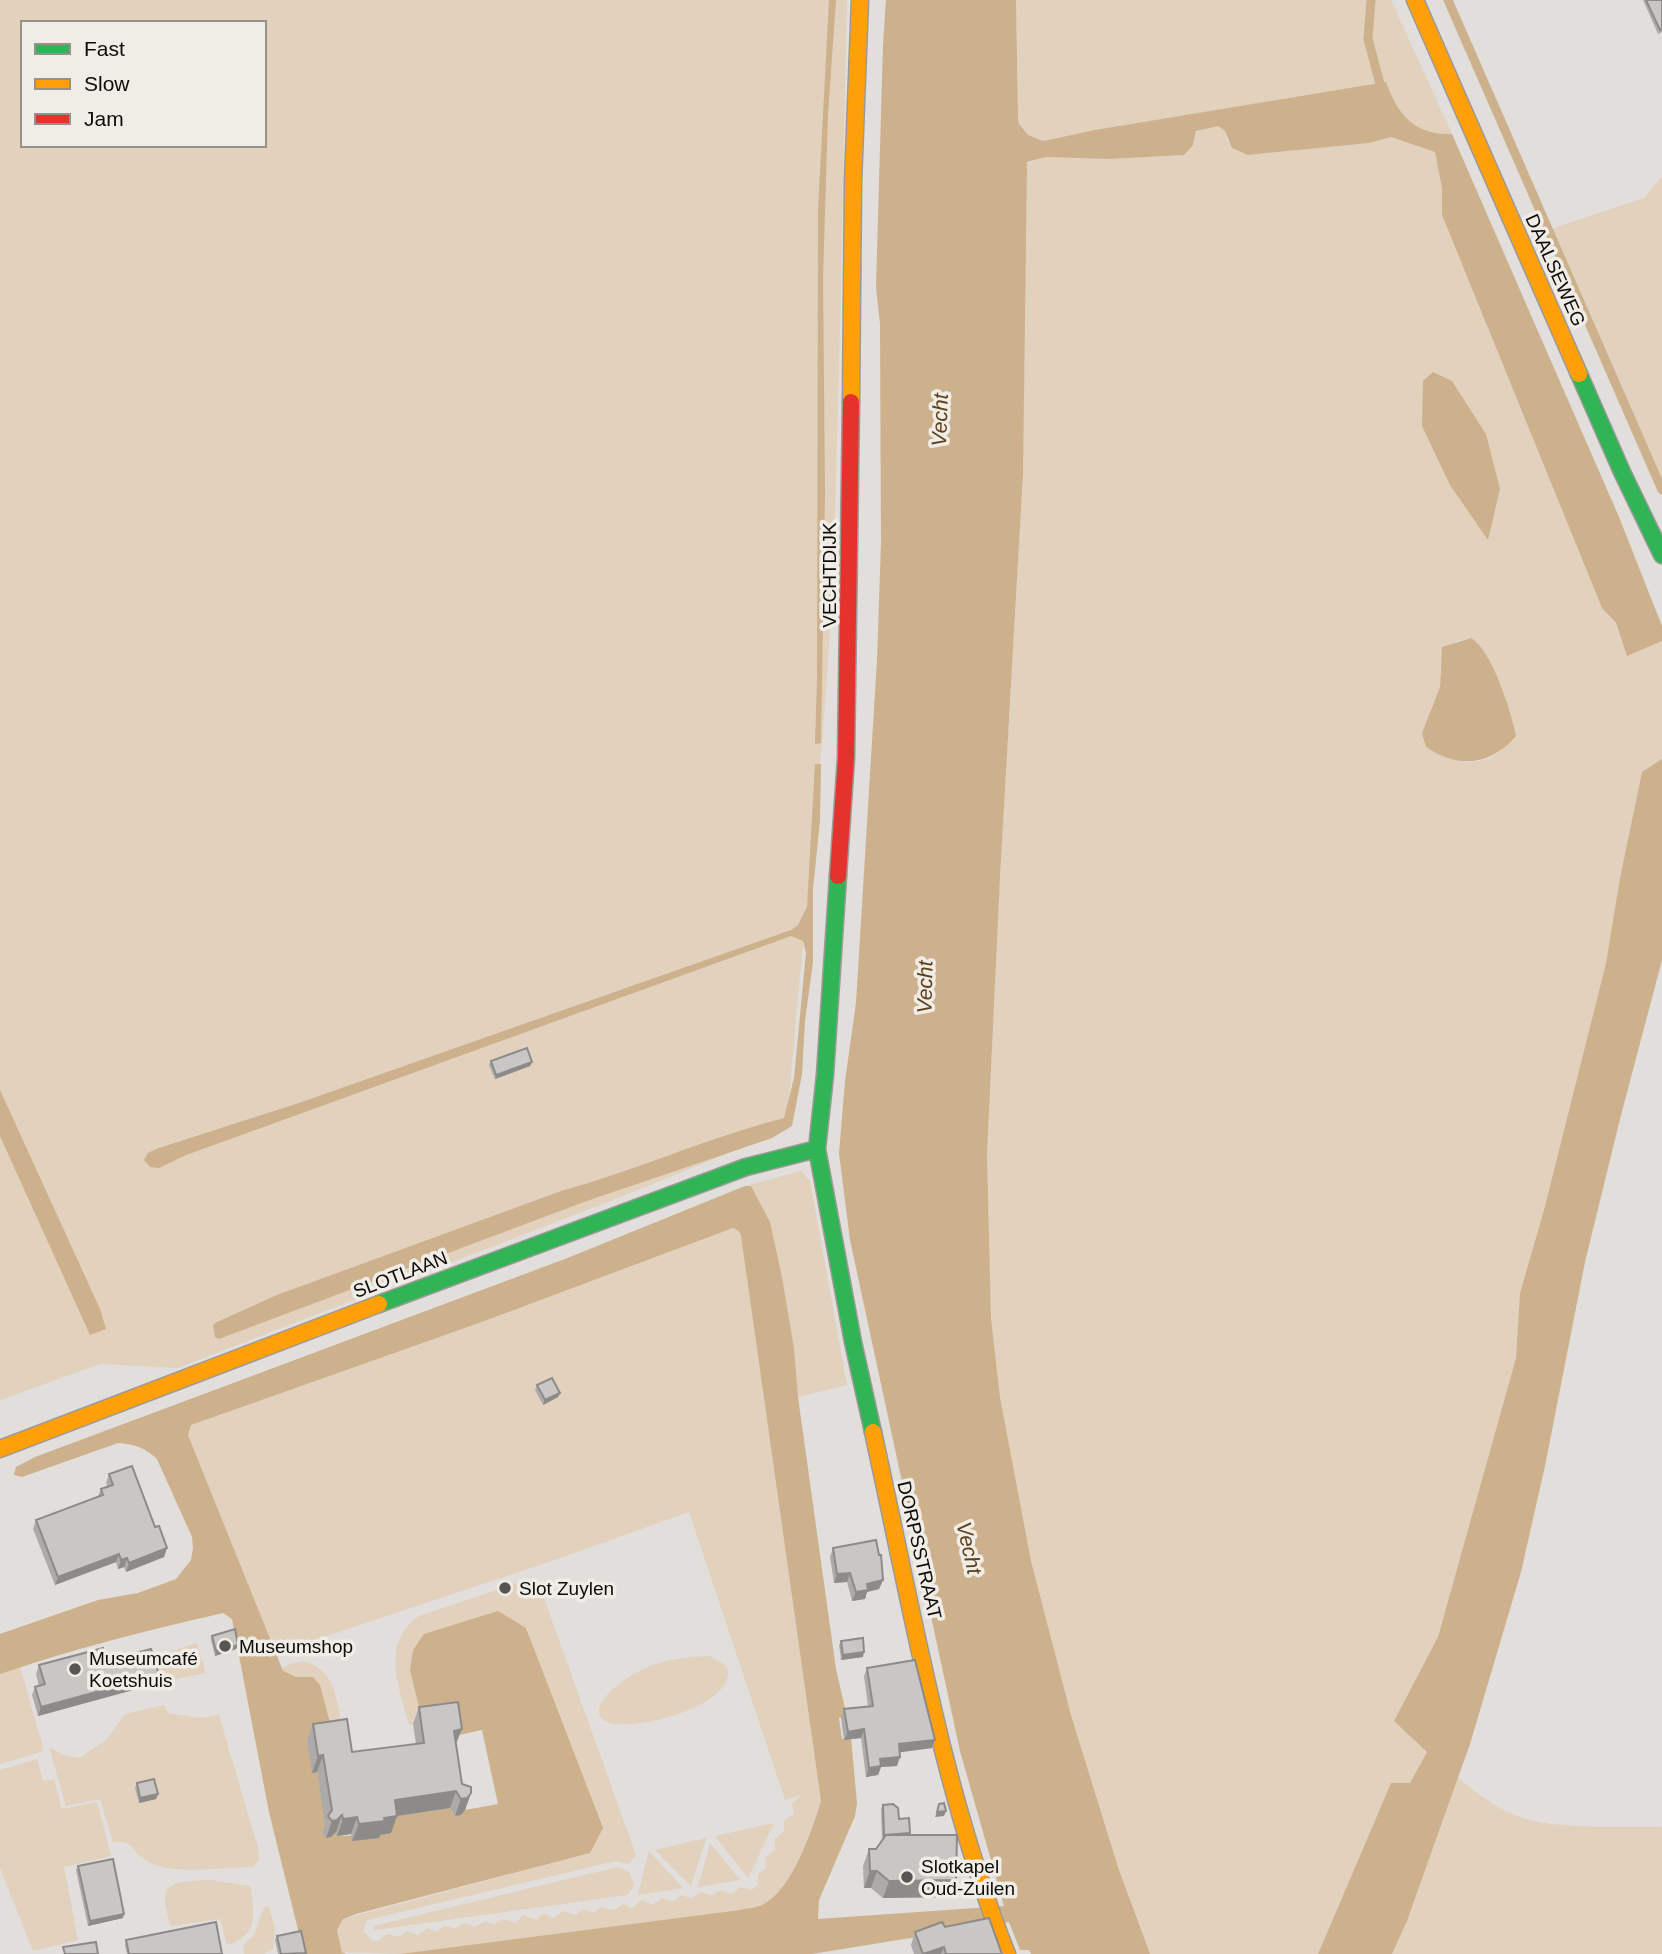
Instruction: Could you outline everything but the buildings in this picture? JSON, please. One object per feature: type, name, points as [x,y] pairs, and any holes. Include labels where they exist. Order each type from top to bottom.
[{"type":"street","name":"VECHTDIJK","points":[[817,1149],[826,1062],[846,758],[853,182],[860,0]]},
{"type":"street","name":"DAALSEWEG","points":[[1415,0],[1662,555]]},
{"type":"street","name":"SLOTLAAN","points":[[0,1448],[746,1167],[817,1149]]},
{"type":"street","name":"DORPSSTRAAT","points":[[817,1149],[853,1342],[939,1732],[968,1840],[1007,1954]]},
{"type":"shaded area","points":[[0,0],[847,0],[831,609],[818,793],[785,1130],[623,1196],[178,1368],[100,1364],[0,1400]]},
{"type":"shaded area","points":[[1016,0],[1391,0],[1452,134],[1427,131],[1409,121],[1396,105],[1385,83],[1095,130],[1043,141],[1028,135],[1018,119]]},
{"type":"shaded area","points":[[1218,126],[1225,131],[1227,141],[1248,155],[1369,143],[1391,137],[1435,152],[1442,188],[1442,215],[1602,608],[1615,623],[1627,655],[1662,641],[1662,759],[1642,772],[1606,963],[1544,1210],[1520,1293],[1516,1358],[1438,1637],[1394,1721],[1427,1751],[1410,1784],[1375,1820],[1318,1954],[1150,1954],[1118,1867],[1071,1715],[1031,1561],[1000,1397],[991,1318],[987,1155],[1023,474],[1026,164],[1046,157],[1109,159],[1184,155],[1193,145],[1196,132],[1206,127]],"holes":[[[1452,381],[1486,434],[1500,489],[1488,539]],[[1471,638],[1479,645],[1493,668],[1510,712],[1515,736],[1490,758],[1465,762],[1448,759],[1426,747],[1431,708],[1440,687],[1440,667],[1456,641]]]},
{"type":"shaded area","points":[[1662,176],[1662,490],[1548,230],[1644,198]]},
{"type":"shaded area","points":[[801,1171],[810,1181],[847,1385],[798,1397],[794,1348],[782,1277],[745,1186]]},
{"type":"shaded area","points":[[733,1228],[739,1231],[741,1236],[821,1801],[791,1874],[773,1898],[760,1906],[740,1910],[400,1954],[342,1952],[337,1930],[343,1919],[590,1853],[527,1628],[423,1723],[409,1725],[397,1681],[396,1653],[407,1627],[419,1616],[527,1580],[541,1590],[636,1855],[629,1864],[615,1861],[367,1920],[363,1931],[372,1941],[378,1941],[387,1934],[400,1937],[406,1931],[418,1935],[428,1928],[436,1932],[444,1926],[455,1928],[464,1923],[475,1927],[485,1921],[494,1924],[504,1919],[516,1923],[523,1915],[537,1920],[543,1913],[553,1918],[564,1911],[575,1915],[584,1909],[594,1913],[601,1907],[614,1910],[624,1904],[632,1908],[642,1900],[652,1905],[662,1898],[672,1902],[682,1895],[691,1899],[701,1892],[712,1895],[722,1890],[729,1894],[739,1887],[752,1890],[758,1884],[758,1874],[766,1868],[765,1858],[775,1850],[775,1839],[784,1831],[784,1820],[793,1815],[791,1805],[801,1795],[785,1800],[689,1512],[549,1562],[275,1653],[188,1435],[191,1425],[479,1323]]},
{"type":"shaded area","points":[[197,1643],[206,1673],[161,1682],[153,1657]]},
{"type":"shaded area","points":[[710,1656],[727,1666],[727,1680],[718,1692],[703,1703],[684,1712],[643,1723],[611,1723],[603,1720],[600,1715],[601,1704],[609,1692],[641,1670],[673,1660]]},
{"type":"shaded area","points":[[302,1661],[323,1672],[334,1689],[343,1735],[324,1738],[313,1677],[296,1677],[283,1671],[282,1667]]},
{"type":"shaded area","points":[[20,1667],[44,1751],[0,1764],[0,1674]]},
{"type":"shaded area","points":[[164,1705],[168,1713],[199,1718],[219,1715],[258,1848],[259,1860],[253,1867],[183,1870],[156,1865],[144,1859],[129,1844],[113,1842],[100,1799],[66,1806],[49,1747],[63,1755],[80,1758],[107,1739],[125,1714]]},
{"type":"shaded area","points":[[37,1759],[43,1781],[54,1779],[62,1809],[97,1802],[111,1856],[64,1867],[78,1940],[33,1951],[0,1868],[0,1770]]},
{"type":"shaded area","points":[[1458,1778],[1501,1809],[1532,1820],[1568,1825],[1662,1827],[1662,1954],[1392,1954],[1407,1921]]},
{"type":"shaded area","points":[[774,1823],[748,1878],[715,1836]]},
{"type":"shaded area","points":[[706,1838],[691,1886],[655,1850]]},
{"type":"shaded area","points":[[710,1843],[740,1880],[698,1887]]},
{"type":"shaded area","points":[[649,1851],[683,1888],[638,1895]]},
{"type":"shaded area","points":[[618,1867],[630,1873],[634,1886],[627,1895],[375,1930],[374,1926]]},
{"type":"shaded area","points":[[210,1880],[250,1886],[252,1922],[244,1936],[227,1945],[220,1919],[171,1926],[167,1911],[166,1893],[170,1887],[184,1882]]},
{"type":"shaded area","points":[[269,1906],[275,1930],[273,1949],[264,1954],[244,1954],[243,1945],[254,1935],[264,1907]]},
{"type":"water","points":[[829,0],[836,0],[828,114],[823,279],[825,493],[821,743],[815,744],[818,210]]},
{"type":"water","name":"Vecht","points":[[886,0],[1016,0],[1018,119],[1028,135],[1043,141],[1386,82],[1396,105],[1410,121],[1428,131],[1452,134],[1619,517],[1662,626],[1662,641],[1627,656],[1616,623],[1602,608],[1442,215],[1442,188],[1435,152],[1391,137],[1369,143],[1248,155],[1232,148],[1225,131],[1218,126],[1196,131],[1193,145],[1184,155],[1109,159],[1046,157],[1027,162],[1023,474],[987,1155],[991,1318],[1000,1397],[1031,1561],[1071,1715],[1118,1867],[1150,1954],[1031,1954],[1029,1950],[1020,1950],[1009,1922],[812,1954],[400,1954],[757,1907],[773,1898],[783,1887],[799,1859],[821,1801],[741,1236],[739,1231],[733,1228],[479,1323],[191,1425],[188,1435],[283,1671],[296,1677],[313,1677],[320,1685],[330,1723],[312,1773],[317,1772],[326,1826],[322,1833],[336,1832],[338,1836],[378,1835],[389,1817],[450,1808],[455,1816],[461,1815],[465,1810],[498,1804],[482,1730],[454,1736],[423,1723],[410,1670],[413,1650],[424,1634],[498,1611],[526,1628],[603,1828],[590,1853],[356,1914],[343,1919],[337,1930],[342,1952],[346,1954],[304,1954],[269,1812],[232,1619],[223,1613],[195,1619],[83,1648],[0,1674],[0,1634],[98,1600],[138,1593],[176,1579],[191,1560],[192,1537],[157,1459],[139,1447],[118,1443],[22,1477],[14,1475],[16,1467],[35,1457],[565,1259],[745,1186],[751,1186],[770,1222],[782,1277],[794,1348],[798,1397],[836,1669],[847,1717],[839,1718],[842,1739],[851,1738],[857,1803],[855,1816],[819,1900],[818,1919],[1004,1906],[960,1751],[850,1240],[839,1153],[845,1081],[856,1003],[877,660],[881,543],[880,324],[876,287]]},
{"type":"water","points":[[1433,372],[1452,381],[1486,434],[1500,489],[1488,540],[1450,485],[1422,426],[1423,381]]},
{"type":"water","points":[[1471,638],[1479,645],[1493,668],[1516,736],[1506,746],[1485,758],[1462,761],[1450,759],[1426,747],[1422,733],[1440,687],[1442,647]]},
{"type":"water","points":[[1662,759],[1662,960],[1585,1262],[1521,1572],[1470,1744],[1407,1921],[1392,1954],[1318,1954],[1391,1783],[1410,1783],[1427,1752],[1394,1721],[1438,1637],[1516,1358],[1520,1293],[1544,1210],[1606,963],[1642,772]]},
{"type":"water","points":[[815,764],[821,764],[820,821],[813,889],[813,962],[805,1021],[802,1074],[792,1126],[772,1138],[584,1202],[219,1339],[215,1337],[213,1325],[217,1322],[277,1295],[561,1191],[728,1134],[784,1118],[794,1078],[806,953],[803,941],[791,936],[186,1155],[159,1168],[150,1167],[144,1160],[148,1153],[156,1149],[299,1103],[791,930],[798,925],[807,907]]},
{"type":"water","points":[[0,1090],[100,1309],[106,1329],[90,1335],[0,1136]]},
{"type":"waterway","points":[[1371,0],[1368,39],[1380,84]]},
{"type":"waterway","points":[[1448,0],[1662,490]]},
{"type":"traffic: fast","points":[[1579,374],[1662,555]]},
{"type":"traffic: fast","points":[[838,876],[825,1075],[817,1149],[853,1342],[873,1432]]},
{"type":"traffic: fast","points":[[379,1304],[746,1167],[817,1149]]},
{"type":"traffic: slow","points":[[851,402],[853,182],[860,0]]},
{"type":"traffic: slow","points":[[1415,0],[1579,374]]},
{"type":"traffic: slow","points":[[0,1449],[379,1304]]},
{"type":"traffic: slow","points":[[873,1432],[946,1762],[984,1892],[1007,1954]]},
{"type":"traffic: jam","points":[[838,876],[846,758],[851,402]]},
{"type":"place","name":"Slot Zuylen","points":[[505,1588]]},
{"type":"place","name":"Museumshop","points":[[225,1646]]},
{"type":"place","name":"Museumcafé Koetshuis","points":[[75,1669]]},
{"type":"place","name":"Slotkapel Oud-Zuilen","points":[[907,1877]]}]
